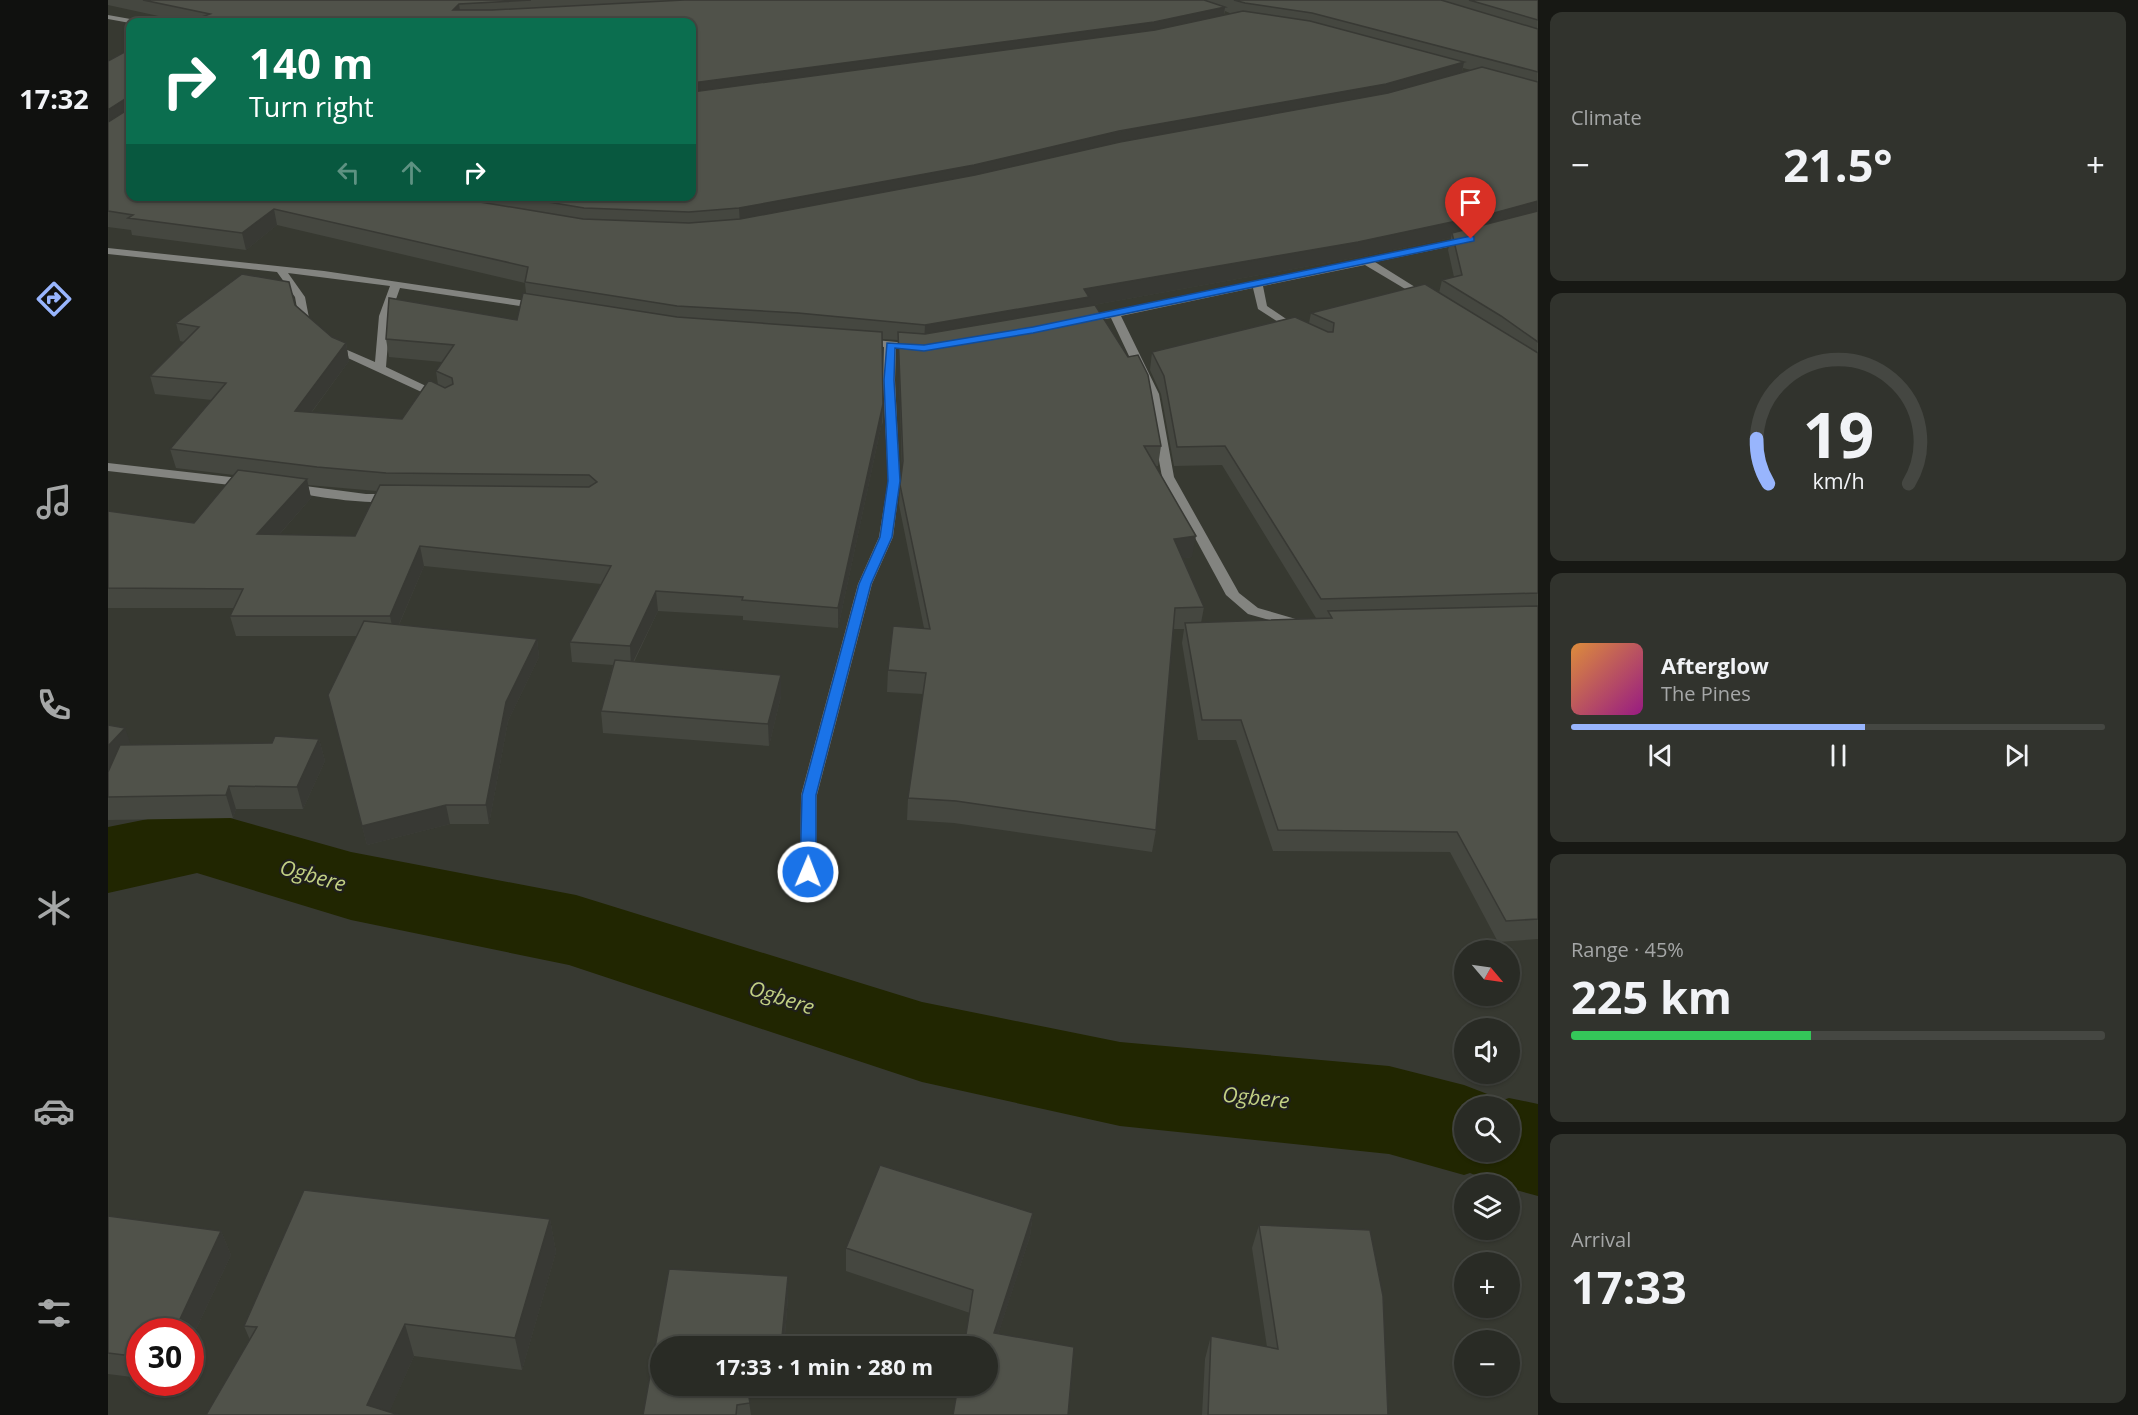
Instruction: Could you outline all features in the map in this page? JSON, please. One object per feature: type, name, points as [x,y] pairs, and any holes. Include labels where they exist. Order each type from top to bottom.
[{"type":"street","points":[[108,17],[126,20]]},
{"type":"street","points":[[1075,322],[1480,237]]},
{"type":"street","points":[[108,251],[397,284],[552,308]]},
{"type":"street","points":[[1366,261],[1433,302]]},
{"type":"street","points":[[280,270],[300,297],[304,320],[341,351],[450,400]]},
{"type":"street","points":[[380,370],[384,313],[387,300],[397,284]]},
{"type":"street","points":[[1257,284],[1262,307],[1310,338]]},
{"type":"street","points":[[1115,314],[1153,394],[1168,477],[1233,595],[1253,610],[1301,625],[1313,625]]},
{"type":"street","points":[[856,342],[935,346]]},
{"type":"street","points":[[808,872],[809,795],[865,584],[886,537],[894,481],[889,380],[890,345]]},
{"type":"street","points":[[108,467],[366,498],[413,498]]},
{"type":"building","points":[[143,0],[531,0],[459,4],[453,10],[684,0],[1204,0],[1225,7],[1154,22],[696,82],[696,18],[199,18],[210,14]]},
{"type":"building","points":[[1234,0],[1441,0],[1538,29],[1538,72],[1312,13]]},
{"type":"building","points":[[1469,0],[1538,0],[1538,20]]},
{"type":"building","points":[[1243,11],[1310,21],[1464,62],[1386,84],[1119,131],[974,165],[739,208],[689,212],[584,208],[542,201],[696,201],[696,91],[1155,30]]},
{"type":"building","points":[[126,51],[126,99],[108,110],[108,61]]},
{"type":"building","points":[[1482,67],[1538,82],[1538,201],[1494,213],[1358,242],[1084,289],[1089,297],[925,325],[798,313],[677,306],[525,282],[528,267],[274,209],[242,233],[128,218],[133,215],[108,211],[108,122],[126,111],[126,201],[474,201],[583,219],[689,223],[740,219],[975,175],[1120,142],[1388,93]]},
{"type":"building","points":[[1538,211],[1538,342],[1442,280],[1462,275],[1452,233]]},
{"type":"building","points":[[242,274],[289,282],[295,305],[332,337],[346,343],[295,411],[402,419],[429,380],[445,388],[453,384],[452,378],[436,371],[454,345],[386,339],[389,298],[517,320],[523,293],[677,317],[882,332],[883,404],[838,608],[742,600],[743,597],[656,591],[630,646],[570,642],[611,566],[420,546],[390,616],[230,616],[243,589],[108,588],[108,511],[194,523],[238,470],[307,479],[257,534],[355,536],[380,485],[589,487],[597,482],[589,475],[386,473],[170,449],[226,383],[150,376],[199,327],[176,323]]},
{"type":"building","points":[[1425,284],[1538,353],[1538,593],[1321,599],[1225,446],[1177,447],[1164,376],[1152,352],[1295,317],[1328,332],[1333,332],[1334,323],[1311,313]]},
{"type":"building","points":[[1095,305],[1128,357],[1138,355],[1148,375],[1161,446],[1144,446],[1196,536],[1174,539],[1204,607],[1175,608],[1156,830],[956,801],[908,798],[926,673],[888,670],[893,626],[930,629],[900,485],[903,461],[898,332],[925,334]]},
{"type":"building","points":[[1538,606],[1538,919],[1506,921],[1457,832],[1278,830],[1241,720],[1202,720],[1185,623],[1332,618],[1328,611]]},
{"type":"building","points":[[364,621],[537,639],[506,702],[486,805],[446,805],[362,826],[328,695]]},
{"type":"building","points":[[615,660],[781,675],[768,724],[601,711]]},
{"type":"building","points":[[108,725],[125,728],[108,746]]},
{"type":"building","points":[[275,736],[319,739],[297,787],[229,786],[226,795],[108,797],[108,772],[120,745],[272,743]]},
{"type":"building","points":[[880,1165],[1033,1213],[994,1333],[1074,1347],[1068,1415],[953,1415],[956,1396],[998,1396],[998,1336],[966,1336],[973,1290],[846,1248]]},
{"type":"building","points":[[304,1190],[550,1219],[515,1338],[405,1324],[367,1405],[399,1415],[206,1415],[257,1327],[244,1326]]},
{"type":"building","points":[[108,1216],[221,1231],[181,1318],[126,1318],[126,1355],[108,1353]]},
{"type":"building","points":[[1259,1225],[1370,1230],[1383,1296],[1388,1415],[1208,1415],[1211,1336],[1278,1349]]},
{"type":"building","points":[[669,1269],[788,1276],[782,1336],[657,1336]]},
{"type":"building","points":[[650,1376],[650,1396],[749,1396],[750,1403],[737,1405],[736,1415],[643,1415]]},
{"type":"waterway","name":"Ogbere","points":[[108,860],[198,841],[351,886],[576,931],[922,1042],[1120,1084],[1389,1110],[1454,1127]]},
{"type":"waterway","name":"Ogbere","points":[[1520,1146],[1538,1150]]},
{"type":"route","points":[[808,872],[809,795],[865,584],[886,537],[894,481],[889,380],[890,345],[924,348],[1033,330],[1471,239]]}]
